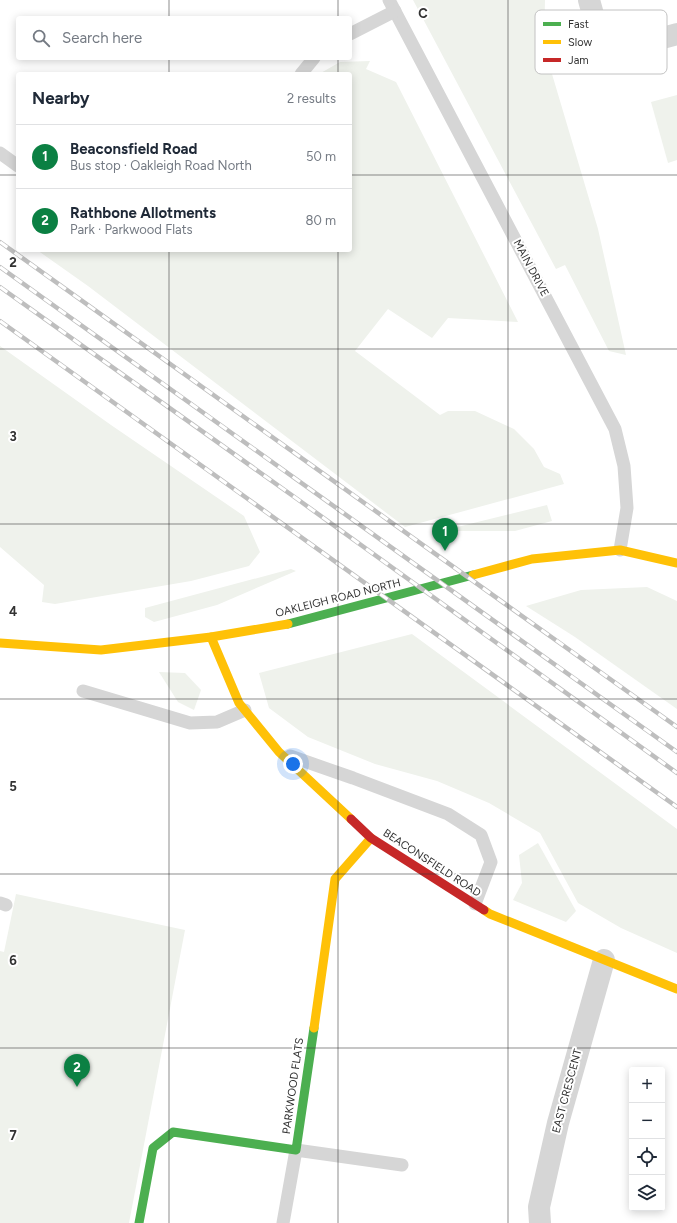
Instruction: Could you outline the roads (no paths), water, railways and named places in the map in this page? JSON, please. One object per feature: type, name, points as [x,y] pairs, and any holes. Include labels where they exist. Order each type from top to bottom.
[{"type":"street","points":[[589,0],[592,10]]},
{"type":"street","points":[[667,37],[677,34]]},
{"type":"street","name":"OAKLEIGH ROAD NORTH","points":[[0,643],[101,650],[211,637],[295,623],[532,559],[620,550],[677,563]]},
{"type":"street","name":"BEACONSFIELD ROAD","points":[[211,637],[239,703],[279,752],[371,838],[490,914],[677,989]]},
{"type":"street","name":"PARKWOOD FLATS","points":[[139,1223],[153,1148],[173,1132],[296,1150],[335,879],[371,838]]},
{"type":"street","name":"EAST CRESCENT","points":[[540,1223],[539,1207],[558,1123],[604,960]]},
{"type":"lane","points":[[352,33],[392,5]]},
{"type":"lane","name":"MAIN DRIVE","points":[[392,5],[615,429],[624,466],[627,508],[620,550]]},
{"type":"lane","points":[[303,72],[312,60]]},
{"type":"lane","points":[[0,153],[16,165]]},
{"type":"lane","points":[[82,691],[190,723],[217,722],[245,710]]},
{"type":"lane","points":[[279,752],[448,814],[481,835],[490,862],[475,904]]},
{"type":"lane","points":[[283,1223],[296,1150],[402,1165]]},
{"type":"railway","points":[[0,242],[677,727]]},
{"type":"railway","points":[[0,267],[677,752]]},
{"type":"railway","points":[[0,287],[677,773]]},
{"type":"railway","points":[[0,321],[677,807]]},
{"type":"place","name":"Beaconsfield Road","points":[[445,551]]},
{"type":"place","name":"Rathbone Allotments","points":[[77,1087]]}]
